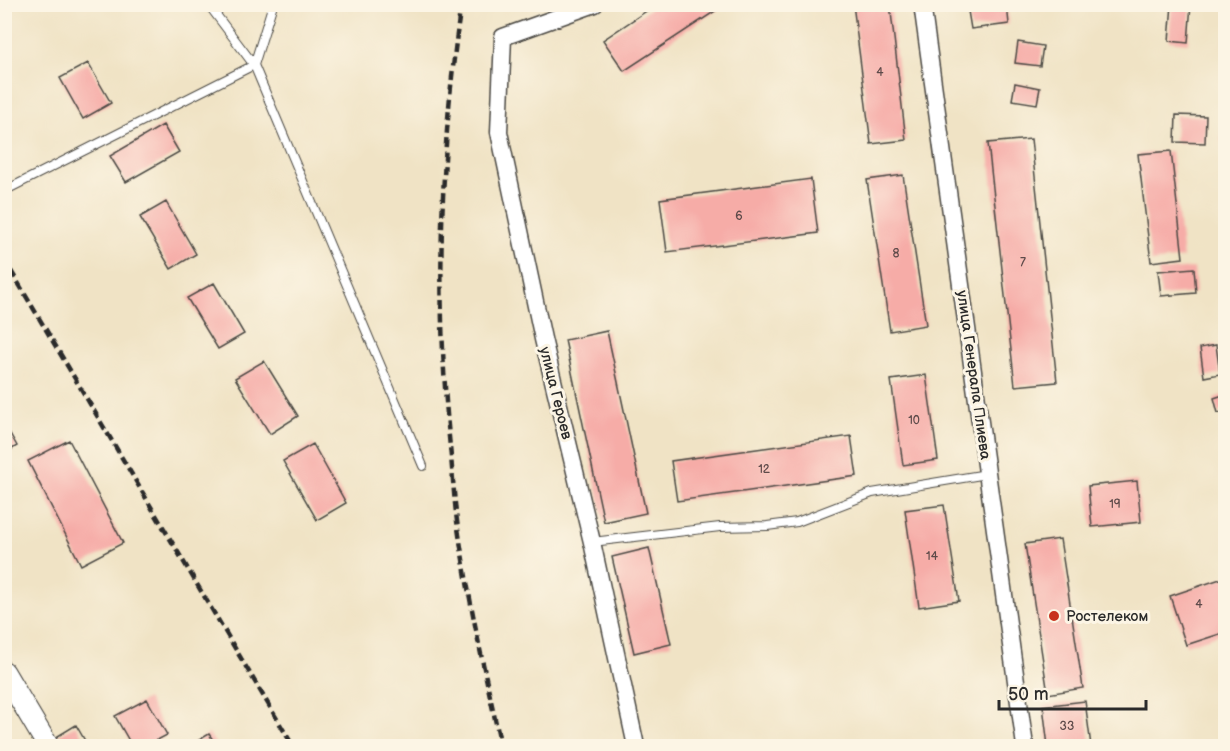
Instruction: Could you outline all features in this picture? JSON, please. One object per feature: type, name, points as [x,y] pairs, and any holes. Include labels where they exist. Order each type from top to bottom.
[{"type":"street","name":"улица Генерала Плиева","points":[[922,4],[1025,747]]},
{"type":"street","name":"улица Героев","points":[[588,6],[504,37],[499,132],[543,339],[592,542],[636,747]]},
{"type":"street","points":[[4,672],[48,747]]},
{"type":"lane","points":[[208,4],[254,65],[423,466]]},
{"type":"lane","points":[[4,191],[254,65],[273,4]]},
{"type":"lane","points":[[592,542],[720,527],[767,526],[797,522],[872,493],[987,474]]},
{"type":"building","points":[[657,4],[723,6],[624,71],[603,40]]},
{"type":"building","points":[[853,4],[890,4],[906,140],[871,144]]},
{"type":"building","points":[[1172,4],[1191,4],[1188,43],[1169,41]]},
{"type":"building","points":[[967,5],[1007,5],[1009,24],[971,29]]},
{"type":"building","points":[[1018,42],[1043,46],[1040,66],[1015,63]]},
{"type":"building","points":[[88,63],[111,103],[83,119],[60,78]]},
{"type":"building","points":[[1224,76],[1226,76],[1226,143],[1221,142]]},
{"type":"building","points":[[1015,83],[1040,88],[1037,104],[1012,100]]},
{"type":"building","points":[[1176,115],[1206,116],[1205,143],[1175,142]]},
{"type":"building","points":[[163,125],[179,152],[126,182],[110,156]]},
{"type":"building","points":[[1031,139],[1057,382],[1015,386],[988,143]]},
{"type":"building","points":[[1171,151],[1183,258],[1151,262],[1138,154]]},
{"type":"building","points":[[903,175],[926,325],[890,331],[867,180]]},
{"type":"building","points":[[811,179],[818,233],[667,252],[660,199]]},
{"type":"building","points":[[166,202],[196,254],[171,269],[140,217]]},
{"type":"building","points":[[1194,268],[1196,293],[1161,296],[1158,271]]},
{"type":"building","points":[[214,283],[244,334],[218,349],[187,298]]},
{"type":"building","points":[[607,331],[646,513],[604,522],[565,340]]},
{"type":"building","points":[[1216,345],[1220,374],[1204,377],[1200,348]]},
{"type":"building","points":[[264,361],[298,416],[270,434],[235,378]]},
{"type":"building","points":[[926,375],[938,460],[903,465],[891,380]]},
{"type":"building","points":[[1226,394],[1226,411],[1218,413],[1214,398]]},
{"type":"building","points":[[4,423],[17,446],[4,454]]},
{"type":"building","points":[[851,436],[857,476],[677,501],[671,461]]},
{"type":"building","points":[[69,440],[123,543],[81,565],[28,461]]},
{"type":"building","points":[[313,444],[346,503],[317,520],[283,461]]},
{"type":"building","points":[[1137,481],[1141,522],[1092,527],[1088,486]]},
{"type":"building","points":[[944,505],[959,601],[919,607],[905,510]]},
{"type":"building","name":"Ростелеком","points":[[1060,539],[1083,688],[1048,694],[1025,544]]},
{"type":"building","points":[[649,548],[671,644],[634,653],[612,557]]},
{"type":"building","points":[[1226,577],[1226,611],[1223,612],[1226,632],[1186,645],[1170,596]]},
{"type":"building","points":[[147,699],[167,735],[146,746],[132,746],[115,716]]},
{"type":"building","points":[[1085,701],[1091,746],[1048,746],[1043,706]]},
{"type":"building","points":[[76,725],[88,746],[57,746],[53,739]]},
{"type":"building","points":[[209,734],[217,746],[189,746]]},
{"type":"railway","points":[[461,4],[444,170],[441,281],[445,392],[458,528],[472,611],[501,746]]},
{"type":"railway","points":[[4,259],[293,746]]},
{"type":"place","name":"Ростелеком","points":[[1054,616]]}]
